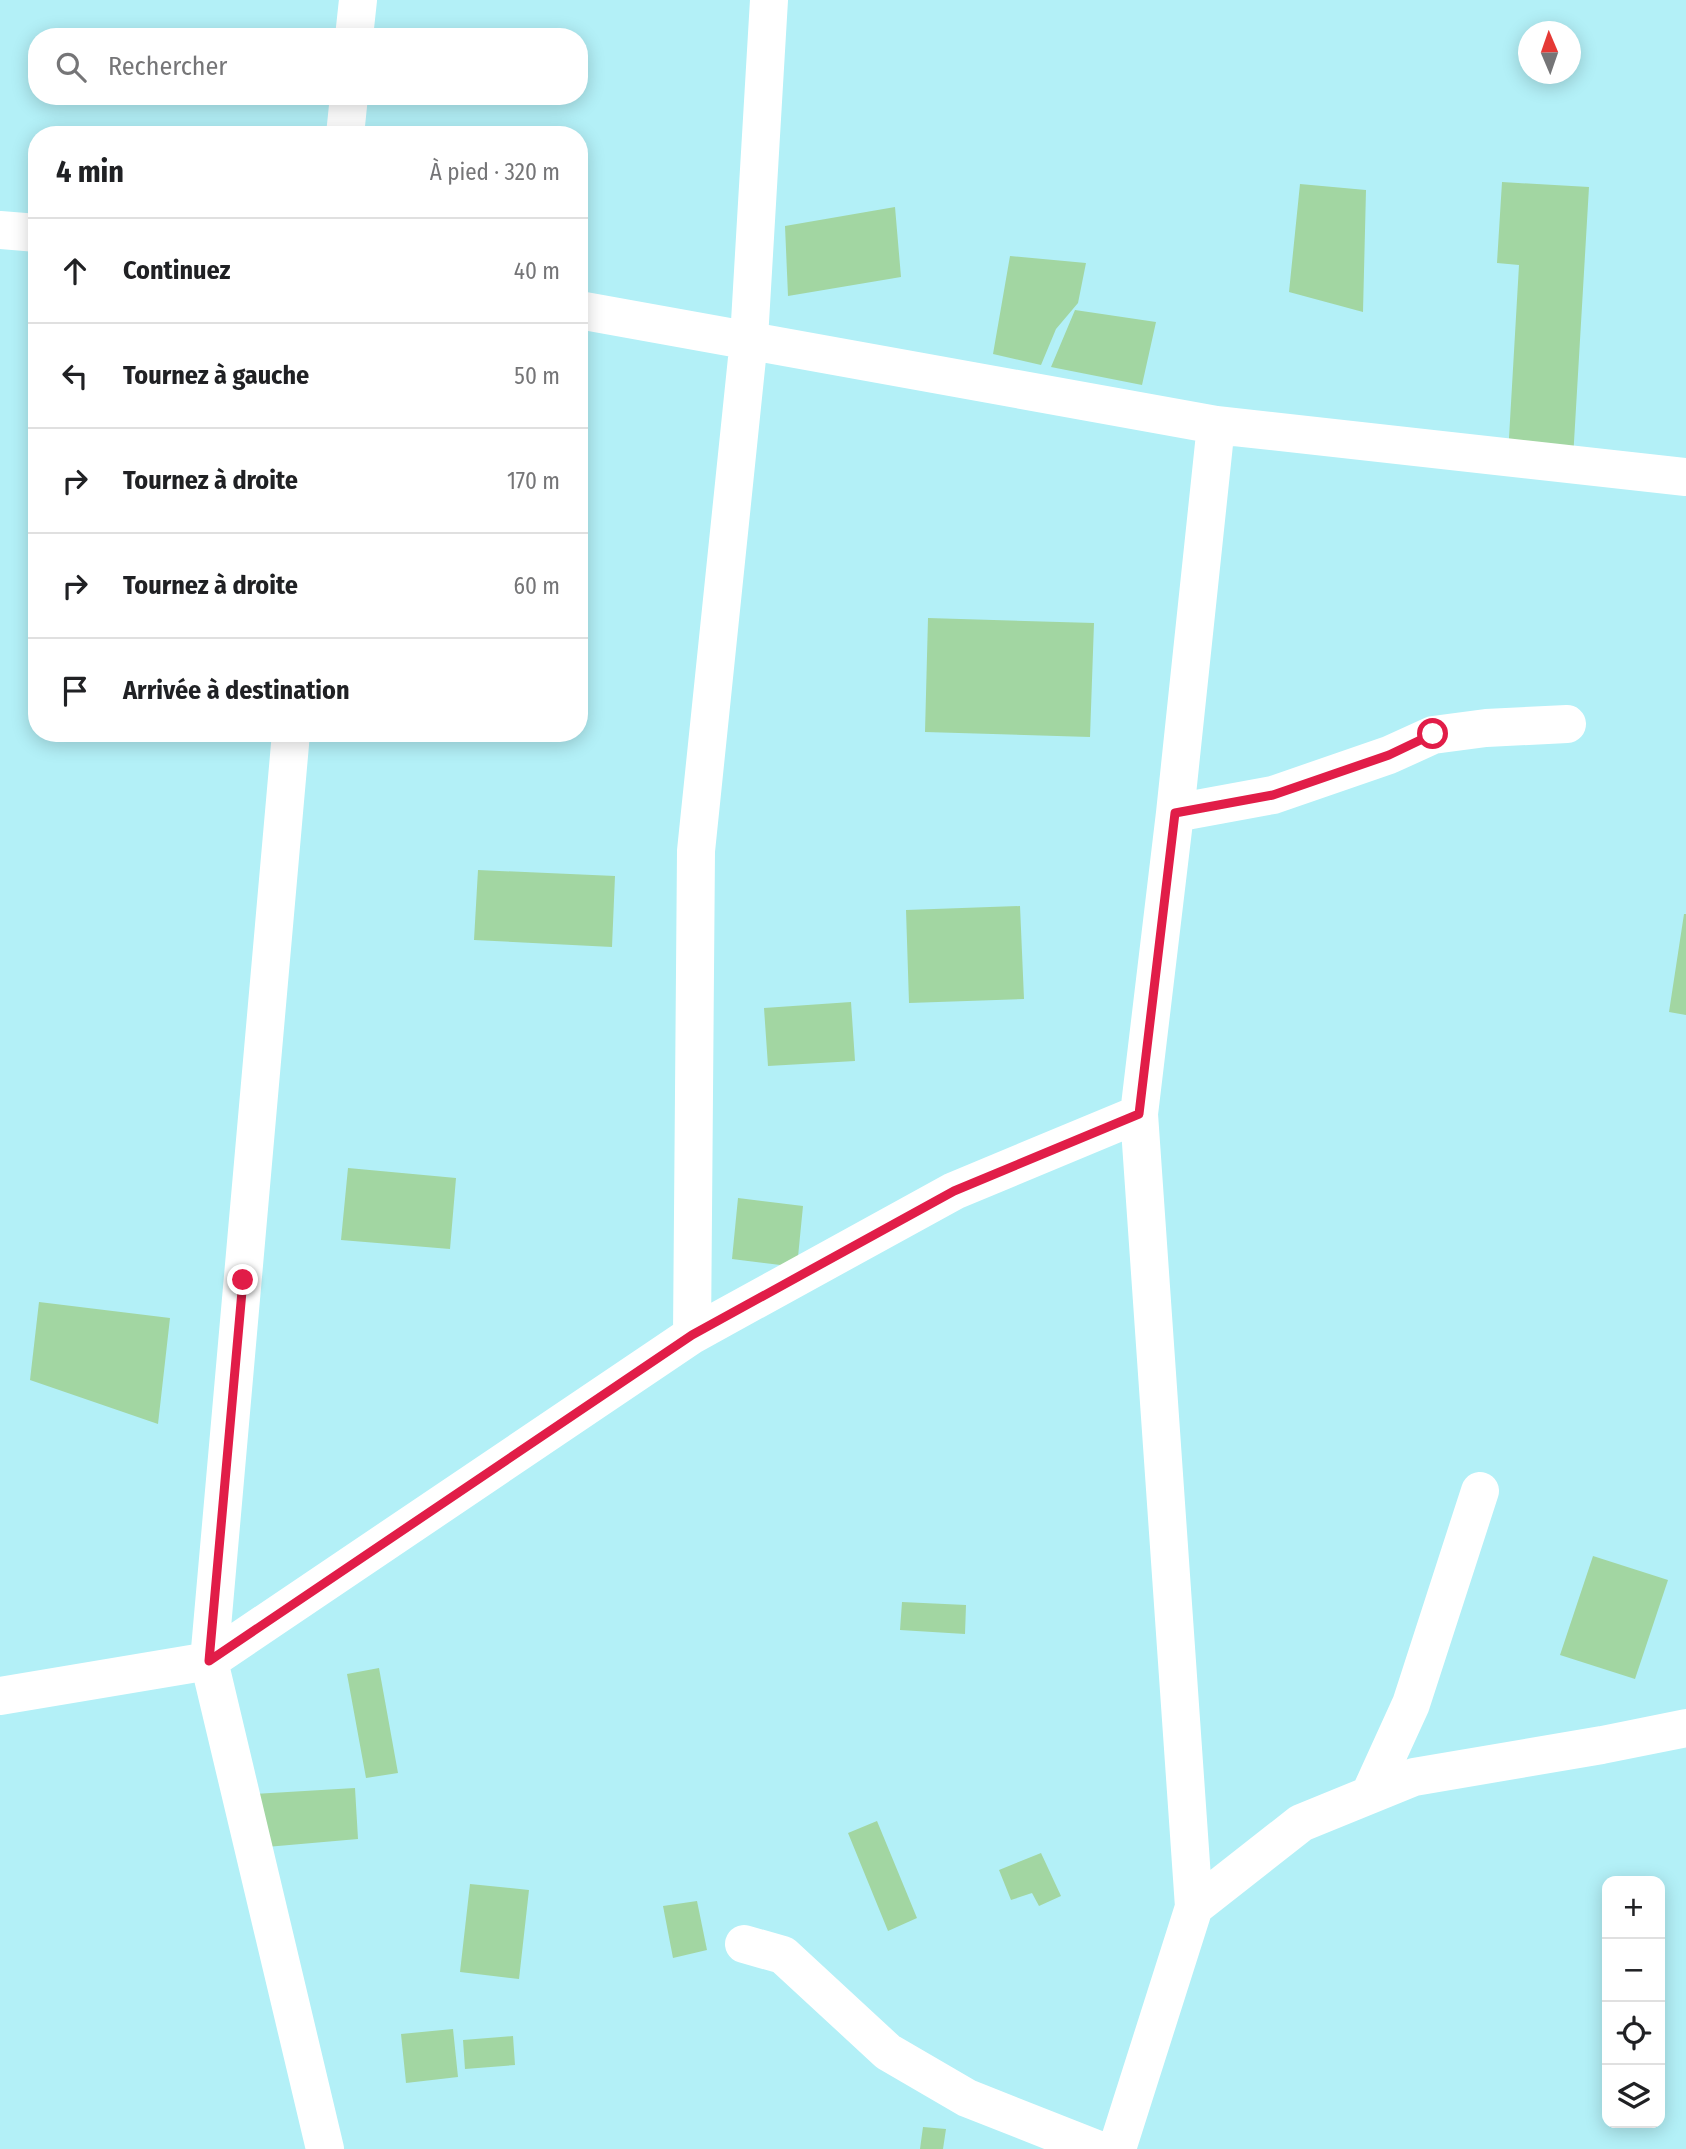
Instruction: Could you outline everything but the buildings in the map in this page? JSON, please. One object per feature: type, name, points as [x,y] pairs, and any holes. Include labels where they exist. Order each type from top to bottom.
[{"type":"street","points":[[355,28],[358,0]]},
{"type":"street","points":[[692,1335],[696,851],[749,340],[768,0]]},
{"type":"street","points":[[346,126],[348,105]]},
{"type":"street","points":[[0,230],[28,232]]},
{"type":"street","points":[[588,312],[1216,425],[1686,477]]},
{"type":"street","points":[[1117,2149],[1194,1907],[1139,1114],[1175,813],[1216,425]]},
{"type":"street","points":[[1175,813],[1273,795],[1389,755],[1433,734],[1567,724]]},
{"type":"street","points":[[290,742],[209,1661],[325,2149]]},
{"type":"street","points":[[0,1696],[209,1661],[692,1335],[954,1191],[1139,1114]]},
{"type":"street","points":[[1370,1794],[1411,1704],[1480,1491]]},
{"type":"street","points":[[1194,1907],[1301,1823],[1413,1777],[1686,1728]]},
{"type":"street","points":[[744,1944],[783,1955],[888,2052],[967,2098],[1096,2149]]},
{"type":"route","points":[[243,1280],[209,1661],[692,1335],[954,1191],[1139,1114],[1175,813],[1273,795],[1389,755],[1433,734]]}]
